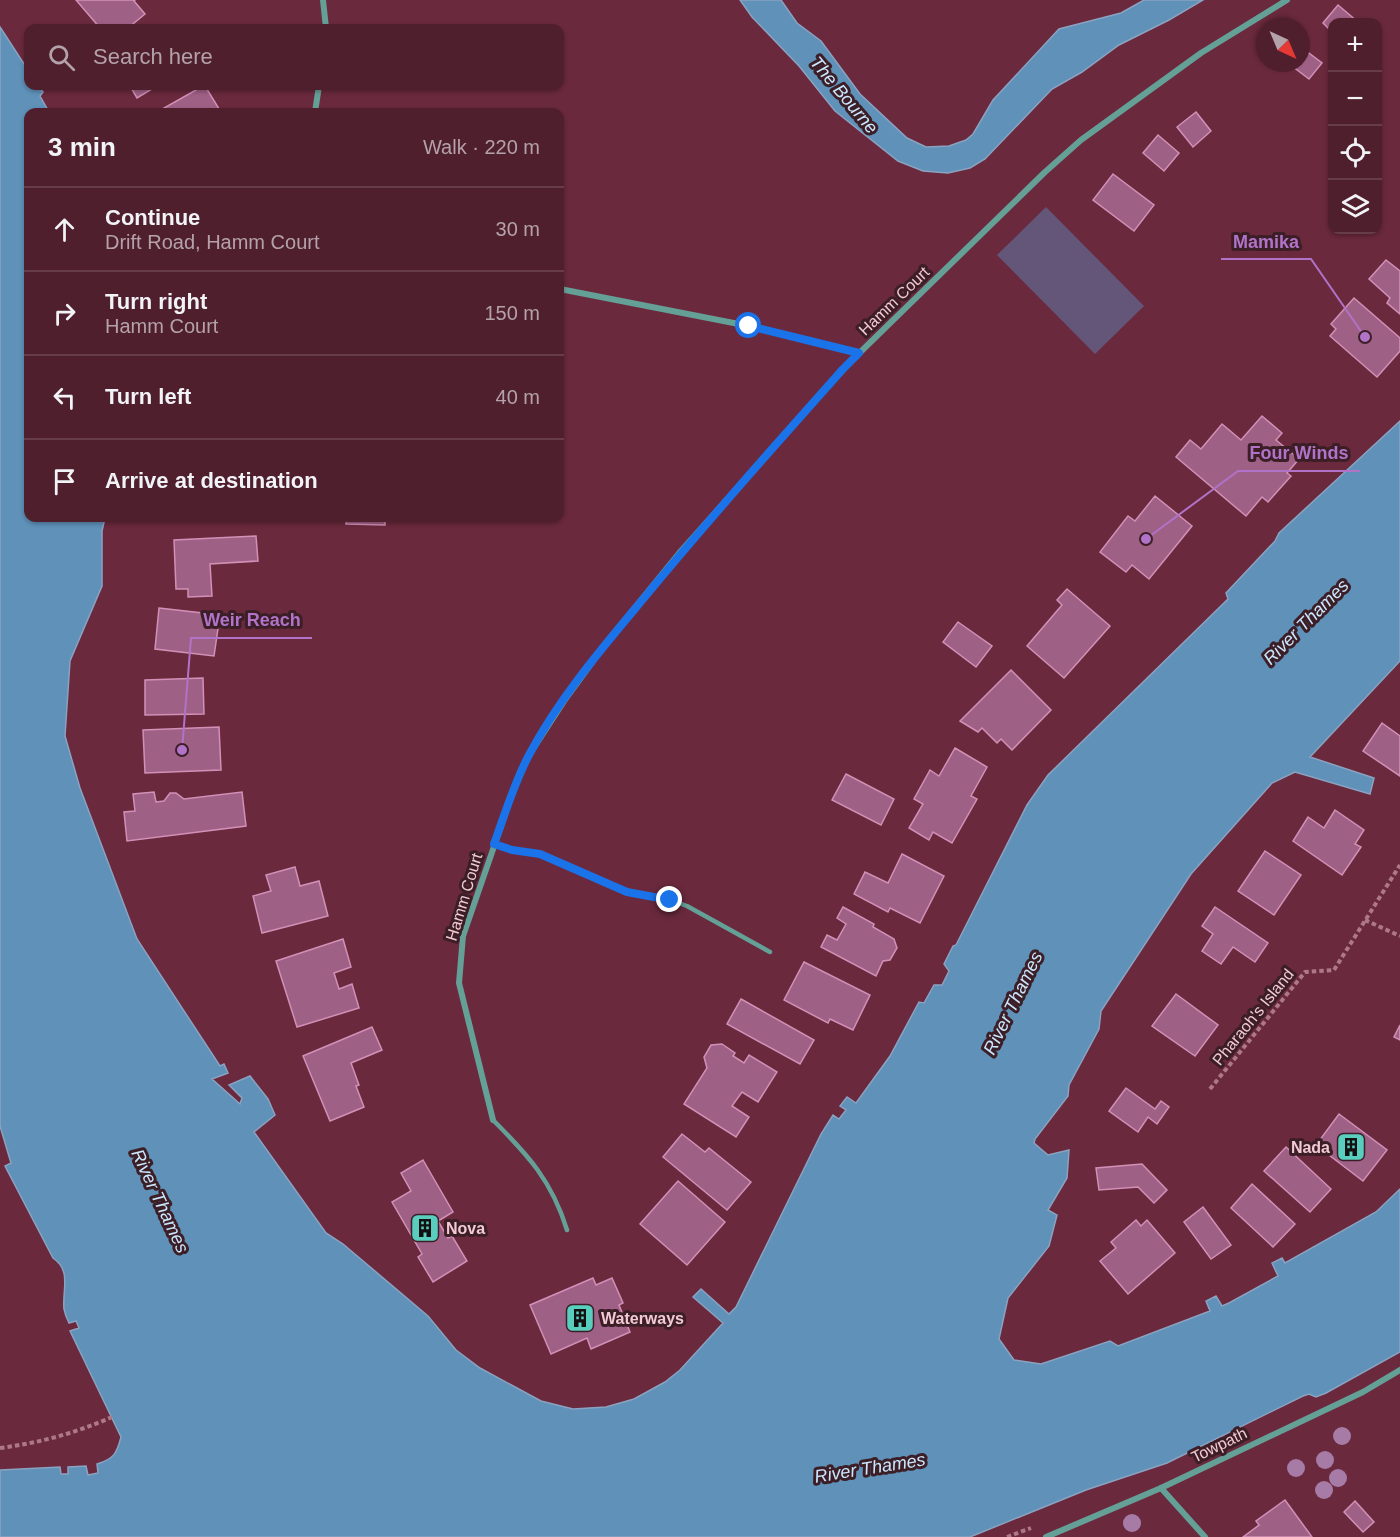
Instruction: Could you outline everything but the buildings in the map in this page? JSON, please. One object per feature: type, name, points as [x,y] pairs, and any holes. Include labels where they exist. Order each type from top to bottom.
[{"type":"street","points":[[323,0],[326,24]]},
{"type":"street","name":"Hamm Court","points":[[493,1120],[459,983],[463,936],[515,786],[529,755],[564,700],[607,642],[697,533],[843,369],[1045,172],[1081,141],[1201,53],[1287,0]]},
{"type":"street","points":[[316,108],[318,90]]},
{"type":"street","points":[[564,290],[749,326],[859,353]]},
{"type":"street","name":"Towpath","points":[[1046,1537],[1161,1488],[1363,1392],[1400,1370]]},
{"type":"street","points":[[1161,1488],[1205,1537]]},
{"type":"lane","points":[[494,844],[512,850],[540,854],[627,892],[670,900],[687,906],[770,952]]},
{"type":"lane","points":[[493,1120],[523,1150],[542,1175],[559,1203],[567,1230]]},
{"type":"path","name":"Pharaoh's Island","points":[[1210,1089],[1305,972],[1334,970],[1400,865]]},
{"type":"path","points":[[1365,920],[1400,936]]},
{"type":"path","points":[[0,1448],[39,1443],[112,1417]]},
{"type":"shaded area","points":[[1046,207],[1144,306],[1095,354],[997,255]]},
{"type":"water","name":"The Bourne","points":[[740,0],[781,0],[797,23],[821,41],[860,94],[907,138],[926,147],[949,146],[966,140],[973,134],[993,100],[1059,29],[1121,13],[1144,0],[1203,0],[1119,45],[1082,72],[1052,89],[985,159],[970,168],[948,173],[923,171],[898,161],[835,111],[799,66],[752,17]]},
{"type":"water","name":"River Thames","points":[[0,27],[24,64],[24,90],[41,90],[43,92],[40,96],[47,108],[24,108],[24,522],[104,522],[102,586],[70,661],[65,736],[80,788],[137,939],[220,1066],[224,1064],[228,1073],[212,1079],[240,1104],[242,1098],[229,1085],[250,1076],[268,1099],[275,1115],[254,1132],[326,1233],[343,1244],[428,1316],[456,1350],[480,1368],[541,1401],[573,1409],[606,1407],[634,1399],[665,1382],[680,1370],[723,1323],[693,1297],[701,1289],[729,1314],[736,1307],[821,1134],[833,1115],[839,1119],[846,1110],[840,1106],[847,1097],[856,1103],[890,1056],[919,1002],[924,1003],[934,985],[942,985],[949,971],[944,964],[953,946],[956,945],[1027,805],[1048,775],[1228,599],[1226,593],[1275,541],[1279,533],[1400,421],[1400,661],[1310,757],[1374,778],[1370,794],[1295,772],[1272,783],[1191,874],[1101,1011],[1099,1029],[1069,1085],[1068,1096],[1035,1139],[1034,1143],[1048,1155],[1069,1150],[1067,1178],[1048,1210],[1057,1215],[1049,1246],[1008,1298],[999,1339],[1014,1360],[1041,1364],[1110,1341],[1118,1346],[1210,1311],[1206,1301],[1216,1296],[1222,1306],[1278,1276],[1272,1263],[1282,1258],[1285,1263],[1376,1212],[1400,1189],[1400,1352],[1326,1393],[1316,1397],[1309,1394],[1303,1396],[1167,1463],[1086,1490],[970,1537],[0,1537],[0,1470],[60,1467],[61,1474],[68,1474],[68,1467],[86,1466],[88,1475],[98,1473],[97,1464],[114,1455],[121,1437],[70,1331],[79,1328],[76,1321],[69,1323],[65,1313],[65,1281],[62,1269],[53,1258],[5,1166],[11,1163],[0,1126]]},
{"type":"place","name":"Mamika","points":[[1365,337]]},
{"type":"place","name":"Four Winds","points":[[1146,539]]},
{"type":"place","name":"Weir Reach","points":[[182,750]]},
{"type":"place","name":"Nada","points":[[1351,1147]]},
{"type":"place","name":"Nova","points":[[425,1228]]},
{"type":"place","name":"Waterways","points":[[580,1318]]},
{"type":"route","points":[[670,900],[627,892],[577,868],[540,854],[512,850],[494,844],[529,755],[564,700],[607,642],[697,533],[859,353],[749,326]]}]
